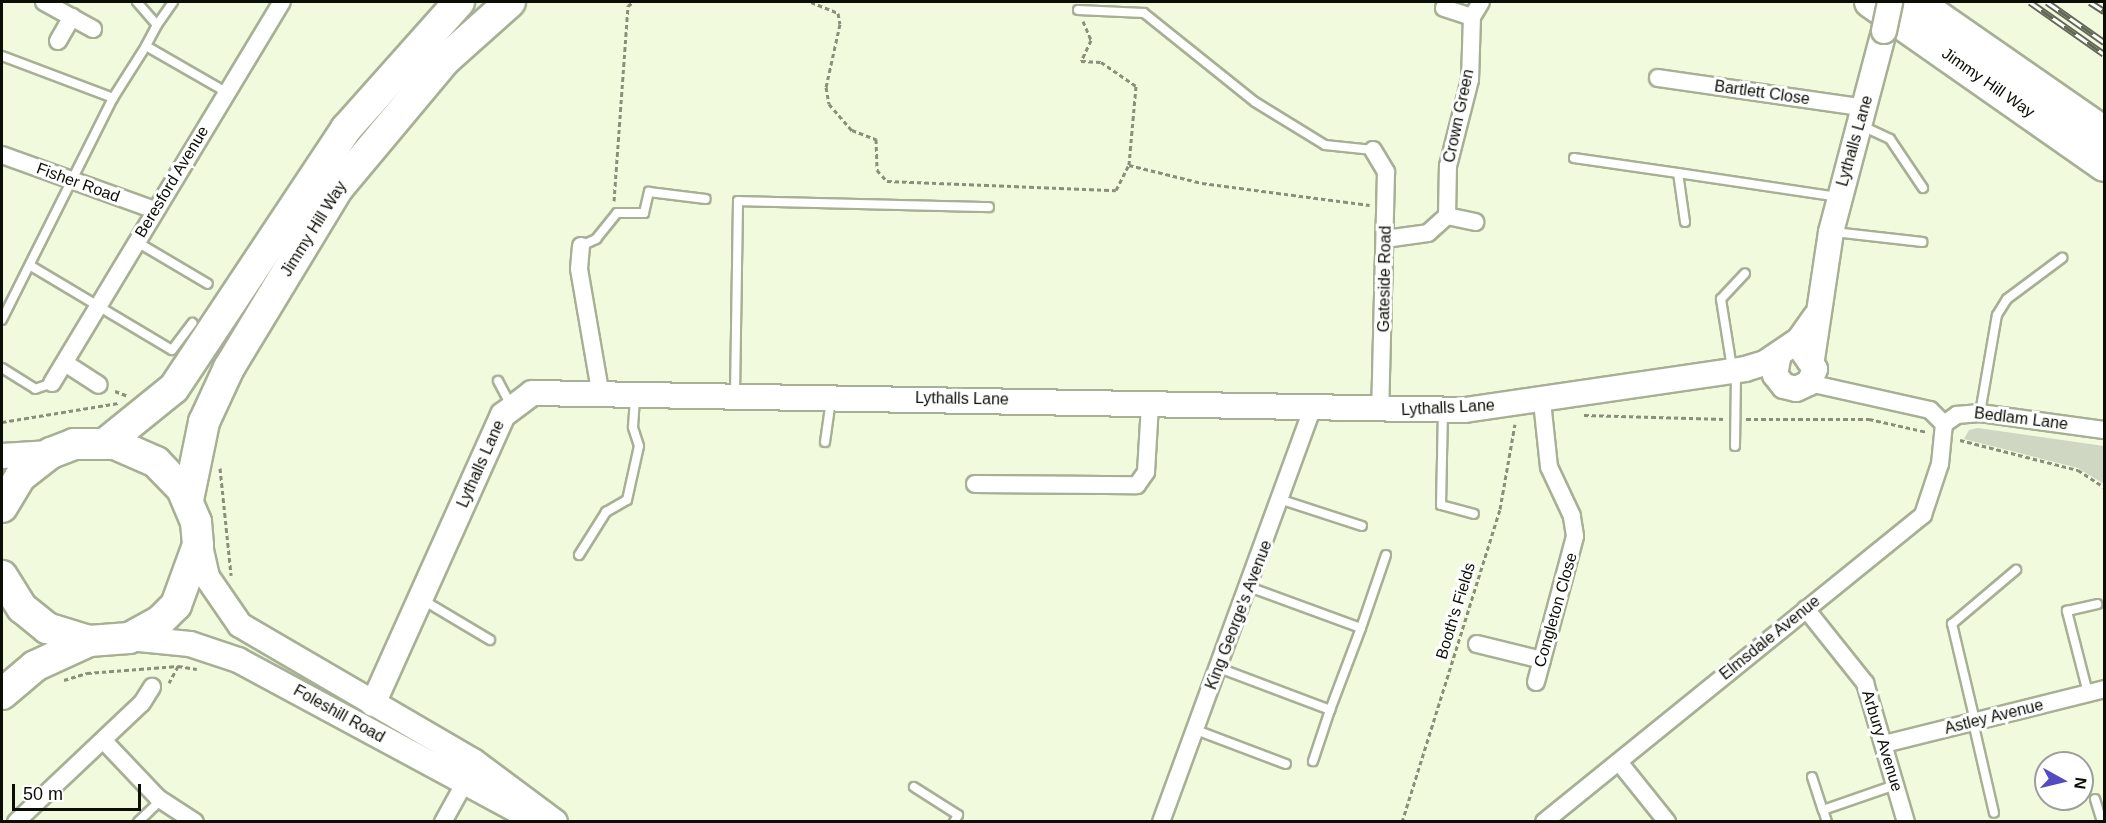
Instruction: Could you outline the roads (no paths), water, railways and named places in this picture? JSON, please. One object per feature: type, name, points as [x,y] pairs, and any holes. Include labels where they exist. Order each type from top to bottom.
[{"type":"highway","name":"Jimmy Hill Way","points":[[106,443],[174,388],[346,129],[459,2]]},
{"type":"highway","name":"Jimmy Hill Way","points":[[188,500],[204,422],[229,368],[338,188],[446,60],[510,2]]},
{"type":"highway","name":"Jimmy Hill Way","points":[[1870,2],[2104,166]]},
{"type":"highway","name":"Jimmy Hill Way","points":[[1917,2],[2104,132]]},
{"type":"highway","points":[[2,507],[20,477],[51,453],[74,444],[106,443],[156,462],[188,500],[198,535],[191,574],[176,605],[160,621],[129,638],[89,641],[35,666],[2,694]]},
{"type":"highway","points":[[2,576],[35,620],[89,641]]},
{"type":"street","points":[[44,2],[93,29]]},
{"type":"street","name":"Beresford Avenue","points":[[52,383],[281,2]]},
{"type":"street","name":"Crown Green","points":[[1447,216],[1448,166],[1470,80],[1472,17],[1481,2]]},
{"type":"street","name":"Lythalls Lane","points":[[1812,370],[1815,317],[1831,232],[1890,2]]},
{"type":"street","points":[[1444,9],[1472,17]]},
{"type":"street","points":[[58,41],[72,17]]},
{"type":"street","name":"Bartlett Close","points":[[1658,78],[1862,116]]},
{"type":"street","name":"Gateside Road","points":[[1373,150],[1386,172],[1380,410]]},
{"type":"street","name":"Fisher Road","points":[[2,155],[155,210]]},
{"type":"street","points":[[1385,239],[1428,233],[1447,216],[1475,222]]},
{"type":"street","points":[[581,246],[579,270],[600,391]]},
{"type":"street","name":"Lythalls Lane","points":[[373,704],[511,405],[532,393],[600,391],[1380,410],[1443,410],[1513,404],[1543,407],[1738,370],[1783,351],[1815,317]]},
{"type":"street","points":[[1784,386],[1774,369],[1783,351],[1803,349],[1812,370],[1840,392],[1930,410],[1945,430]]},
{"type":"street","points":[[65,363],[99,385]]},
{"type":"street","points":[[1738,370],[1796,389],[1812,370]]},
{"type":"street","points":[[975,484],[1137,485],[1146,472],[1150,404]]},
{"type":"street","name":"King George's Avenue","points":[[1161,822],[1282,500],[1313,407]]},
{"type":"street","name":"Congleton Close","points":[[1536,682],[1575,536],[1572,516],[1549,467],[1543,407]]},
{"type":"street","name":"Bedlam Lane","points":[[1945,430],[1957,415],[1980,413],[2104,430]]},
{"type":"street","name":"Elmsdale Avenue","points":[[1544,822],[1923,515],[1945,430]]},
{"type":"street","points":[[2,456],[51,453]]},
{"type":"street","name":"Foleshill Road","points":[[198,535],[207,577],[226,611],[373,704],[473,761],[555,822]]},
{"type":"street","name":"Arbury Avenue","points":[[1806,609],[1865,683],[1906,822]]},
{"type":"street","name":"Foleshill Road","points":[[129,638],[190,644],[238,660],[464,784],[539,822]]},
{"type":"street","points":[[1477,644],[1542,660]]},
{"type":"street","points":[[16,822],[103,740],[152,687]]},
{"type":"street","name":"Astley Avenue","points":[[1884,744],[2104,689]]},
{"type":"street","points":[[103,740],[161,800],[195,822]]},
{"type":"street","points":[[1619,762],[1667,822]]},
{"type":"street","points":[[443,822],[464,784]]},
{"type":"lane","points":[[137,2],[157,25]]},
{"type":"lane","points":[[2,320],[75,181],[113,98],[173,2]]},
{"type":"lane","points":[[1078,10],[1144,13],[1255,102],[1325,145],[1373,150]]},
{"type":"lane","points":[[146,46],[226,92]]},
{"type":"lane","points":[[2,56],[113,98]]},
{"type":"lane","points":[[1862,116],[1890,139],[1923,188]]},
{"type":"lane","points":[[1575,158],[1839,197]]},
{"type":"lane","points":[[1678,173],[1685,222]]},
{"type":"lane","points":[[581,246],[596,239],[616,213],[644,213],[648,192],[706,199]]},
{"type":"lane","points":[[735,394],[738,201],[989,207]]},
{"type":"lane","points":[[1831,232],[1922,242]]},
{"type":"lane","points":[[136,242],[208,284]]},
{"type":"lane","points":[[1980,413],[1997,315],[2007,299],[2062,258]]},
{"type":"lane","points":[[31,266],[172,350],[192,323]]},
{"type":"lane","points":[[1735,446],[1738,370],[1721,299],[1745,273]]},
{"type":"lane","points":[[2,368],[35,388],[52,383]]},
{"type":"lane","points":[[498,381],[511,405]]},
{"type":"lane","points":[[579,555],[606,512],[627,500],[639,446],[633,427],[636,392]]},
{"type":"lane","points":[[825,442],[832,396]]},
{"type":"lane","points":[[1443,410],[1441,506],[1474,514]]},
{"type":"lane","points":[[1282,500],[1362,526]]},
{"type":"lane","points":[[1313,760],[1386,555]]},
{"type":"lane","points":[[1994,813],[1952,624],[2016,570]]},
{"type":"lane","points":[[1249,587],[1361,628]]},
{"type":"lane","points":[[420,598],[490,640]]},
{"type":"lane","points":[[2088,693],[2067,611],[2097,604]]},
{"type":"lane","points":[[1219,668],[1330,710]]},
{"type":"lane","points":[[1196,730],[1286,764]]},
{"type":"lane","points":[[1812,777],[1827,822]]},
{"type":"lane","points":[[1823,810],[1895,785]]},
{"type":"lane","points":[[914,787],[958,815],[954,822]]},
{"type":"lane","points":[[2095,799],[2102,822]]},
{"type":"lane","points":[[138,822],[161,800]]},
{"type":"railway","points":[[2030,2],[2104,54]]},
{"type":"railway","points":[[2047,2],[2104,42]]},
{"type":"railway","points":[[2090,2],[2104,11]]}]
